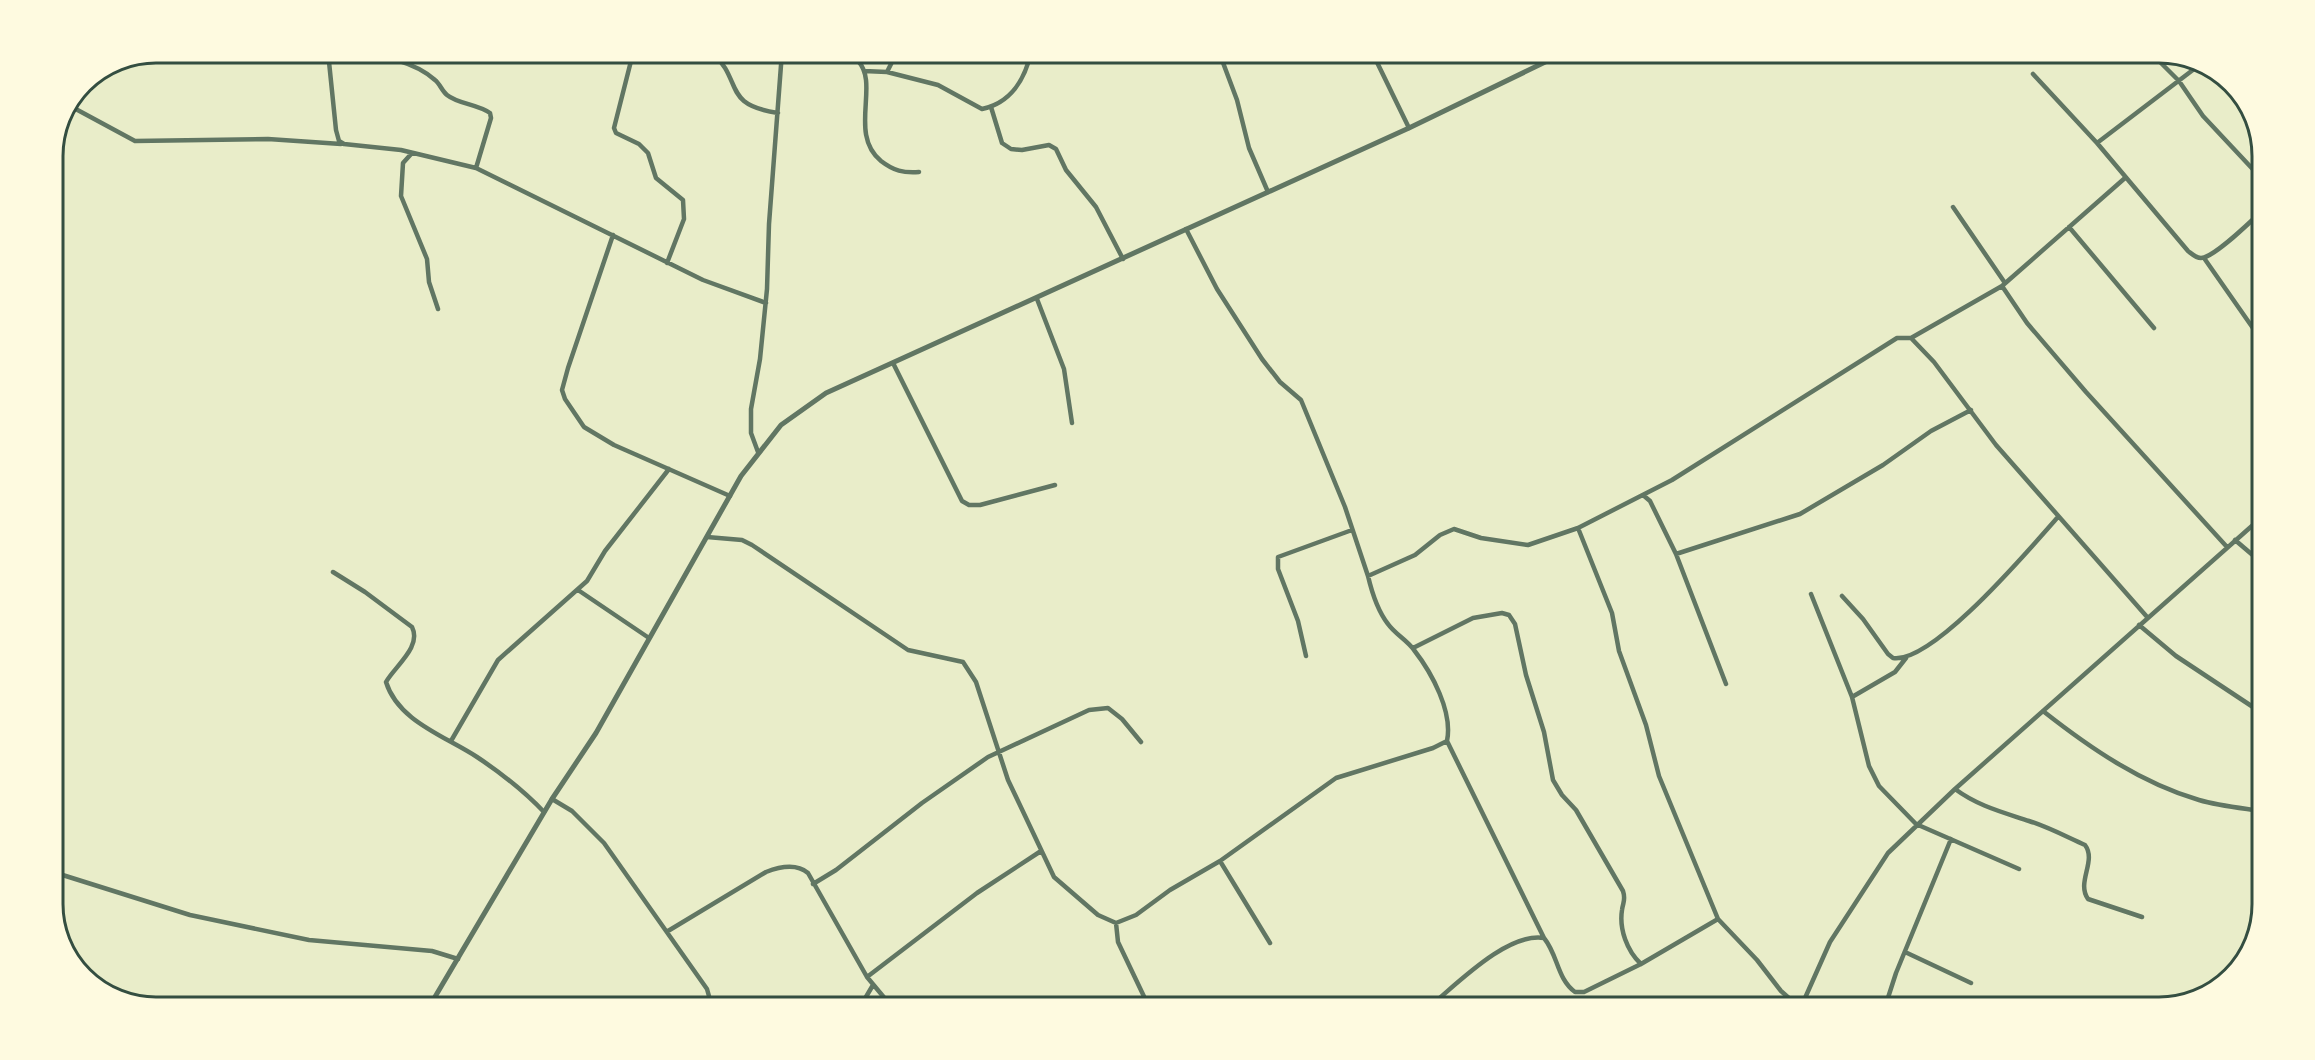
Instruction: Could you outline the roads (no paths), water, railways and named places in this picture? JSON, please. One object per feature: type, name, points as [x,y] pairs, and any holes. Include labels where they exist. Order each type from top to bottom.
[{"type":"street","points":[[329,63],[336,130],[339,141],[344,144]]},
{"type":"street","points":[[401,63],[434,79],[447,96],[481,106],[490,113],[491,118],[476,168]]},
{"type":"street","points":[[630,63],[614,128],[616,133],[639,144],[648,153],[656,178],[683,200],[684,219],[667,263]]},
{"type":"street","points":[[721,63],[734,92],[742,101],[758,110],[778,113]]},
{"type":"street","points":[[758,452],[751,433],[751,409],[760,359],[766,303],[769,224],[781,63]]},
{"type":"street","points":[[860,63],[864,71],[868,144],[877,158],[892,170],[907,173],[919,172]]},
{"type":"street","points":[[887,72],[892,63]]},
{"type":"street","points":[[864,71],[887,72],[938,85],[982,109],[1005,100],[1020,82],[1027,63]]},
{"type":"street","points":[[1223,63],[1237,100],[1249,148],[1268,192]]},
{"type":"street","points":[[1377,63],[1409,128]]},
{"type":"street","points":[[436,997],[544,812],[596,733],[730,496],[758,452],[781,425],[826,393],[1409,128],[1543,63]]},
{"type":"street","points":[[2162,63],[2179,81],[2203,116],[2252,168]]},
{"type":"street","points":[[2097,143],[2193,70]]},
{"type":"street","points":[[2033,74],[2097,143],[2188,251],[2197,258],[2204,258],[2252,219]]},
{"type":"street","points":[[991,107],[1002,143],[1011,149],[1022,150],[1049,145],[1056,149],[1066,170],[1096,207],[1123,259]]},
{"type":"street","points":[[76,109],[135,141],[268,139],[344,144],[412,153],[476,168],[703,280],[766,303]]},
{"type":"street","points":[[412,153],[403,163],[401,196],[424,251],[429,282],[438,309]]},
{"type":"street","points":[[1368,576],[1415,555],[1440,535],[1454,529],[1481,538],[1528,545],[1578,528],[1643,495],[1774,418],[1896,338],[1911,338],[2003,284],[2126,178]]},
{"type":"street","points":[[1953,207],[2027,323],[2086,392],[2227,547]]},
{"type":"street","points":[[2068,227],[2154,327]]},
{"type":"street","points":[[1186,229],[1217,290],[1262,359],[1280,382],[1301,400],[1322,448],[1373,596],[1387,623],[1413,648],[1443,705],[1449,731],[1447,741],[1544,938],[1552,948],[1567,986],[1575,992],[1584,992],[1641,964],[1718,919]]},
{"type":"street","points":[[613,235],[596,276],[562,390],[570,409],[584,427],[614,445],[730,496]]},
{"type":"street","points":[[2204,258],[2252,327]]},
{"type":"street","points":[[1036,299],[1064,369],[1072,423]]},
{"type":"street","points":[[1911,338],[1928,355],[1996,445],[2148,618]]},
{"type":"street","points":[[893,363],[962,501],[969,505],[980,505],[1055,485]]},
{"type":"street","points":[[1677,554],[1800,514],[1883,465],[1931,431],[1971,410]]},
{"type":"street","points":[[451,741],[498,660],[561,602],[578,590],[669,468]]},
{"type":"street","points":[[1643,495],[1650,501],[1677,554],[1726,684]]},
{"type":"street","points":[[1852,697],[1895,672],[1906,658],[1934,642],[1966,616],[2058,517]]},
{"type":"street","points":[[1805,997],[1830,942],[1863,887],[1888,853],[1916,824],[2252,526]]},
{"type":"street","points":[[1578,528],[1612,613],[1618,651],[1646,724],[1659,776],[1718,919],[1788,997]]},
{"type":"street","points":[[1306,656],[1298,621],[1278,569],[1278,557],[1352,530]]},
{"type":"street","points":[[707,537],[742,540],[752,545],[908,650],[963,662],[976,682],[1008,780],[1054,877],[1098,915],[1116,923],[1136,915],[1170,890],[1220,861],[1336,778],[1433,748],[1447,741]]},
{"type":"street","points":[[2235,540],[2252,554]]},
{"type":"street","points":[[333,572],[365,592],[412,627],[415,633],[412,646],[386,682],[391,696],[408,716],[507,778],[544,812]]},
{"type":"street","points":[[578,590],[649,638]]},
{"type":"street","points":[[1811,594],[1852,697],[1869,766],[1879,786],[1916,824],[2019,869]]},
{"type":"street","points":[[1842,596],[1863,619],[1888,654],[1893,658],[1906,658]]},
{"type":"street","points":[[1413,648],[1473,618],[1502,613],[1509,615],[1515,624],[1526,675],[1544,732],[1553,780],[1581,817],[1623,891],[1625,899],[1622,910],[1622,928],[1633,957],[1641,964]]},
{"type":"street","points":[[2139,625],[2176,656],[2252,706]]},
{"type":"street","points":[[813,884],[864,850],[922,803],[1000,751],[1012,748],[1036,733],[1097,708],[1108,708],[1122,719],[1141,742]]},
{"type":"street","points":[[2043,711],[2074,735],[2153,783],[2200,801],[2252,809]]},
{"type":"street","points":[[1955,789],[1969,800],[2031,822],[2085,845],[2089,851],[2089,858],[2083,887],[2088,899],[2142,916]]},
{"type":"street","points":[[552,799],[572,811],[604,843],[668,931],[707,989],[709,997]]},
{"type":"street","points":[[1889,997],[1951,839]]},
{"type":"street","points":[[867,977],[977,893],[1041,851]]},
{"type":"street","points":[[1220,861],[1270,943]]},
{"type":"street","points":[[668,931],[774,868],[804,870],[867,977],[882,997]]},
{"type":"street","points":[[63,875],[190,915],[309,940],[432,951],[458,959]]},
{"type":"street","points":[[1116,923],[1118,942],[1144,997]]},
{"type":"street","points":[[1443,997],[1500,951],[1522,940],[1544,938]]},
{"type":"street","points":[[1905,952],[1971,983]]},
{"type":"street","points":[[866,997],[873,986]]}]
